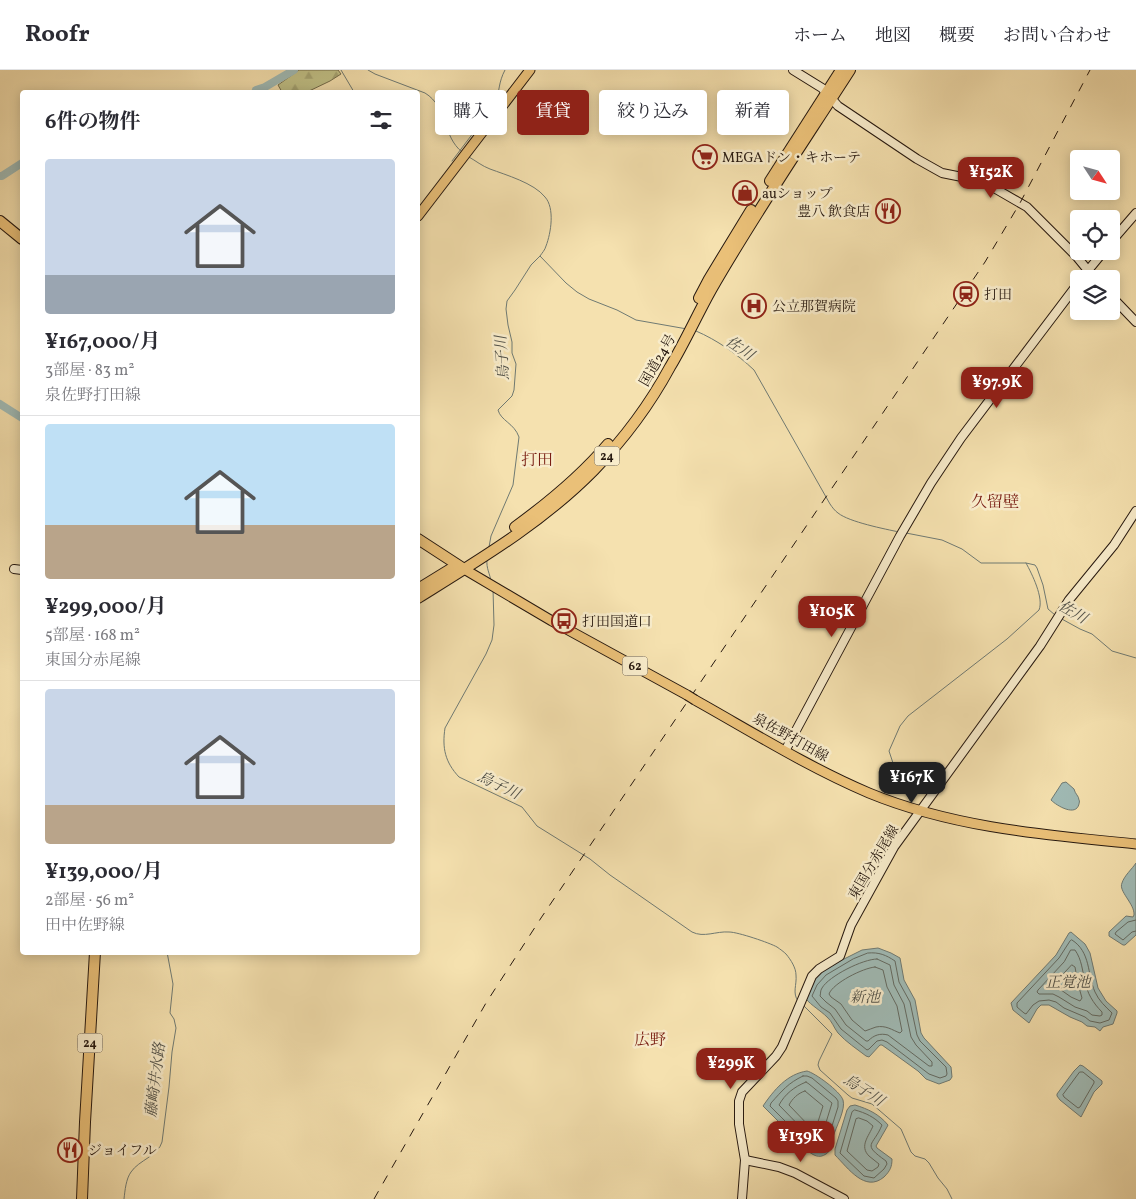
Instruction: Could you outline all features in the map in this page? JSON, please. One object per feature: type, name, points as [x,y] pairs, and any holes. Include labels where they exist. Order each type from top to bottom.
[{"type":"highway","name":"国道24号","points":[[829,96],[841,70]]},
{"type":"highway","name":"国道24号","points":[[420,588],[460,567],[495,545],[551,500],[604,449],[637,408],[684,335],[709,279],[724,252],[829,96],[850,70]]},
{"type":"highway","points":[[0,221],[20,237]]},
{"type":"highway","points":[[420,541],[460,567]]},
{"type":"highway","name":"国道24号","points":[[420,597],[460,567]]},
{"type":"highway","name":"24","points":[[82,1199],[94,958]]},
{"type":"main road","points":[[420,213],[530,70]]},
{"type":"main road","name":"泉佐野打田線","points":[[460,567],[492,584],[552,621],[785,751],[869,793],[921,811],[955,820],[1013,831],[1136,844]]},
{"type":"street","points":[[792,70],[822,88],[838,106],[900,149],[942,173],[982,181],[1027,207],[1088,270],[1096,260]]},
{"type":"street","points":[[1120,232],[1136,213]]},
{"type":"street","points":[[785,751],[930,483],[961,438],[1070,294]]},
{"type":"street","points":[[1120,305],[1136,322]]},
{"type":"street","name":"東国分赤尾線","points":[[742,1199],[745,1160],[739,1124],[739,1101],[742,1092],[782,1047],[812,976],[819,969],[840,956],[851,926],[894,847],[1040,646],[1077,589],[1114,545],[1136,511]]},
{"type":"street","points":[[745,1160],[779,1167],[796,1173],[844,1199]]},
{"type":"green space","points":[[299,70],[338,70],[341,74],[311,90],[281,90],[278,85]]},
{"type":"water","points":[[1066,782],[1074,789],[1079,799],[1079,804],[1074,810],[1066,809],[1051,800],[1062,783]]},
{"type":"water","points":[[1136,863],[1136,935],[1123,945],[1109,936],[1109,932],[1126,916],[1133,917],[1134,915],[1132,906],[1121,886],[1124,878]]},
{"type":"water","name":"正覚池","points":[[1071,932],[1085,944],[1090,953],[1098,988],[1106,1001],[1117,1011],[1113,1024],[1103,1027],[1100,1031],[1049,1005],[1041,1005],[1029,1023],[1013,1010],[1011,1003],[1056,955]]},
{"type":"water","name":"新池","points":[[878,948],[900,958],[904,980],[915,1000],[921,1033],[951,1067],[952,1077],[950,1080],[939,1084],[926,1079],[882,1045],[869,1057],[866,1056],[841,1036],[829,1019],[806,999],[812,982],[823,971],[862,950]]},
{"type":"water","points":[[1080,1065],[1102,1081],[1102,1084],[1094,1092],[1081,1117],[1057,1096]]},
{"type":"water","points":[[807,1071],[827,1083],[841,1096],[844,1104],[831,1146],[827,1153],[821,1156],[814,1155],[808,1151],[763,1106],[776,1089],[787,1079]]},
{"type":"water","points":[[855,1105],[873,1112],[888,1125],[876,1146],[892,1159],[892,1164],[886,1175],[877,1181],[870,1182],[857,1177],[835,1155],[835,1149],[847,1110],[850,1106]]},
{"type":"waterway","name":"藤崎井水路","points":[[256,90],[265,87],[294,70]]},
{"type":"waterway","points":[[341,70],[353,90]]},
{"type":"waterway","name":"佐川","points":[[368,70],[417,90]]},
{"type":"waterway","points":[[452,161],[495,104],[505,70]]},
{"type":"waterway","name":"佐川","points":[[420,91],[425,93],[438,106],[451,138],[462,152]]},
{"type":"waterway","name":"佐川","points":[[469,157],[487,168],[527,184],[545,197],[550,207],[551,228],[545,249],[540,256],[577,292],[636,320],[687,329]]},
{"type":"waterway","name":"藤崎井水路","points":[[0,176],[20,164]]},
{"type":"waterway","name":"烏子川","points":[[489,547],[491,536],[513,485],[519,437],[514,428],[502,417],[498,410],[512,396],[514,390],[516,364],[512,353],[506,309],[507,301],[531,265],[540,256]]},
{"type":"waterway","name":"佐川","points":[[696,331],[741,358],[754,370],[830,504],[836,511],[858,522],[899,532]]},
{"type":"waterway","name":"藤崎井水路","points":[[0,404],[20,417]]},
{"type":"waterway","name":"佐川","points":[[906,533],[942,540],[962,549],[981,563],[1026,563],[1035,565],[1043,585],[1048,609],[1055,615]]},
{"type":"waterway","name":"烏子川","points":[[487,560],[491,581]]},
{"type":"waterway","points":[[910,801],[889,751],[900,726],[908,716],[1007,639],[1039,610],[1039,593],[1026,563]]},
{"type":"waterway","name":"烏子川","points":[[493,589],[494,625],[492,640],[445,728],[444,748],[450,766],[459,777],[522,807],[537,826],[590,859],[692,932],[697,934],[733,932],[777,947],[786,954],[794,967],[796,975],[795,995],[798,1001]]},
{"type":"waterway","name":"佐川","points":[[1060,618],[1092,634],[1112,651],[1136,658]]},
{"type":"waterway","name":"藤崎井水路","points":[[124,1199],[129,1175],[134,1168],[157,1151],[162,1142],[176,1028],[170,1013],[173,984],[168,955]]},
{"type":"waterway","name":"烏子川","points":[[803,1005],[832,1034],[819,1061],[820,1070],[852,1098],[872,1104],[901,1129],[911,1152],[929,1163],[952,1199]]},
{"type":"railway","points":[[374,1199],[486,1003],[541,918],[985,262],[1020,203],[1090,70]]},
{"type":"place","name":"MEGAドン・キホーテ","points":[[705,157]]},
{"type":"place","name":"auショップ","points":[[745,193]]},
{"type":"place","name":"豊八 飲食店","points":[[888,211]]},
{"type":"place","name":"打田","points":[[966,294]]},
{"type":"place","name":"公立那賀病院","points":[[754,306]]},
{"type":"place","name":"打田国道口","points":[[564,621]]},
{"type":"place","name":"ジョイフル","points":[[70,1150]]},
{"type":"district","name":"打田","points":[[537,459]]},
{"type":"district","name":"久留壁","points":[[995,501]]},
{"type":"district","name":"広野","points":[[650,1039]]}]
